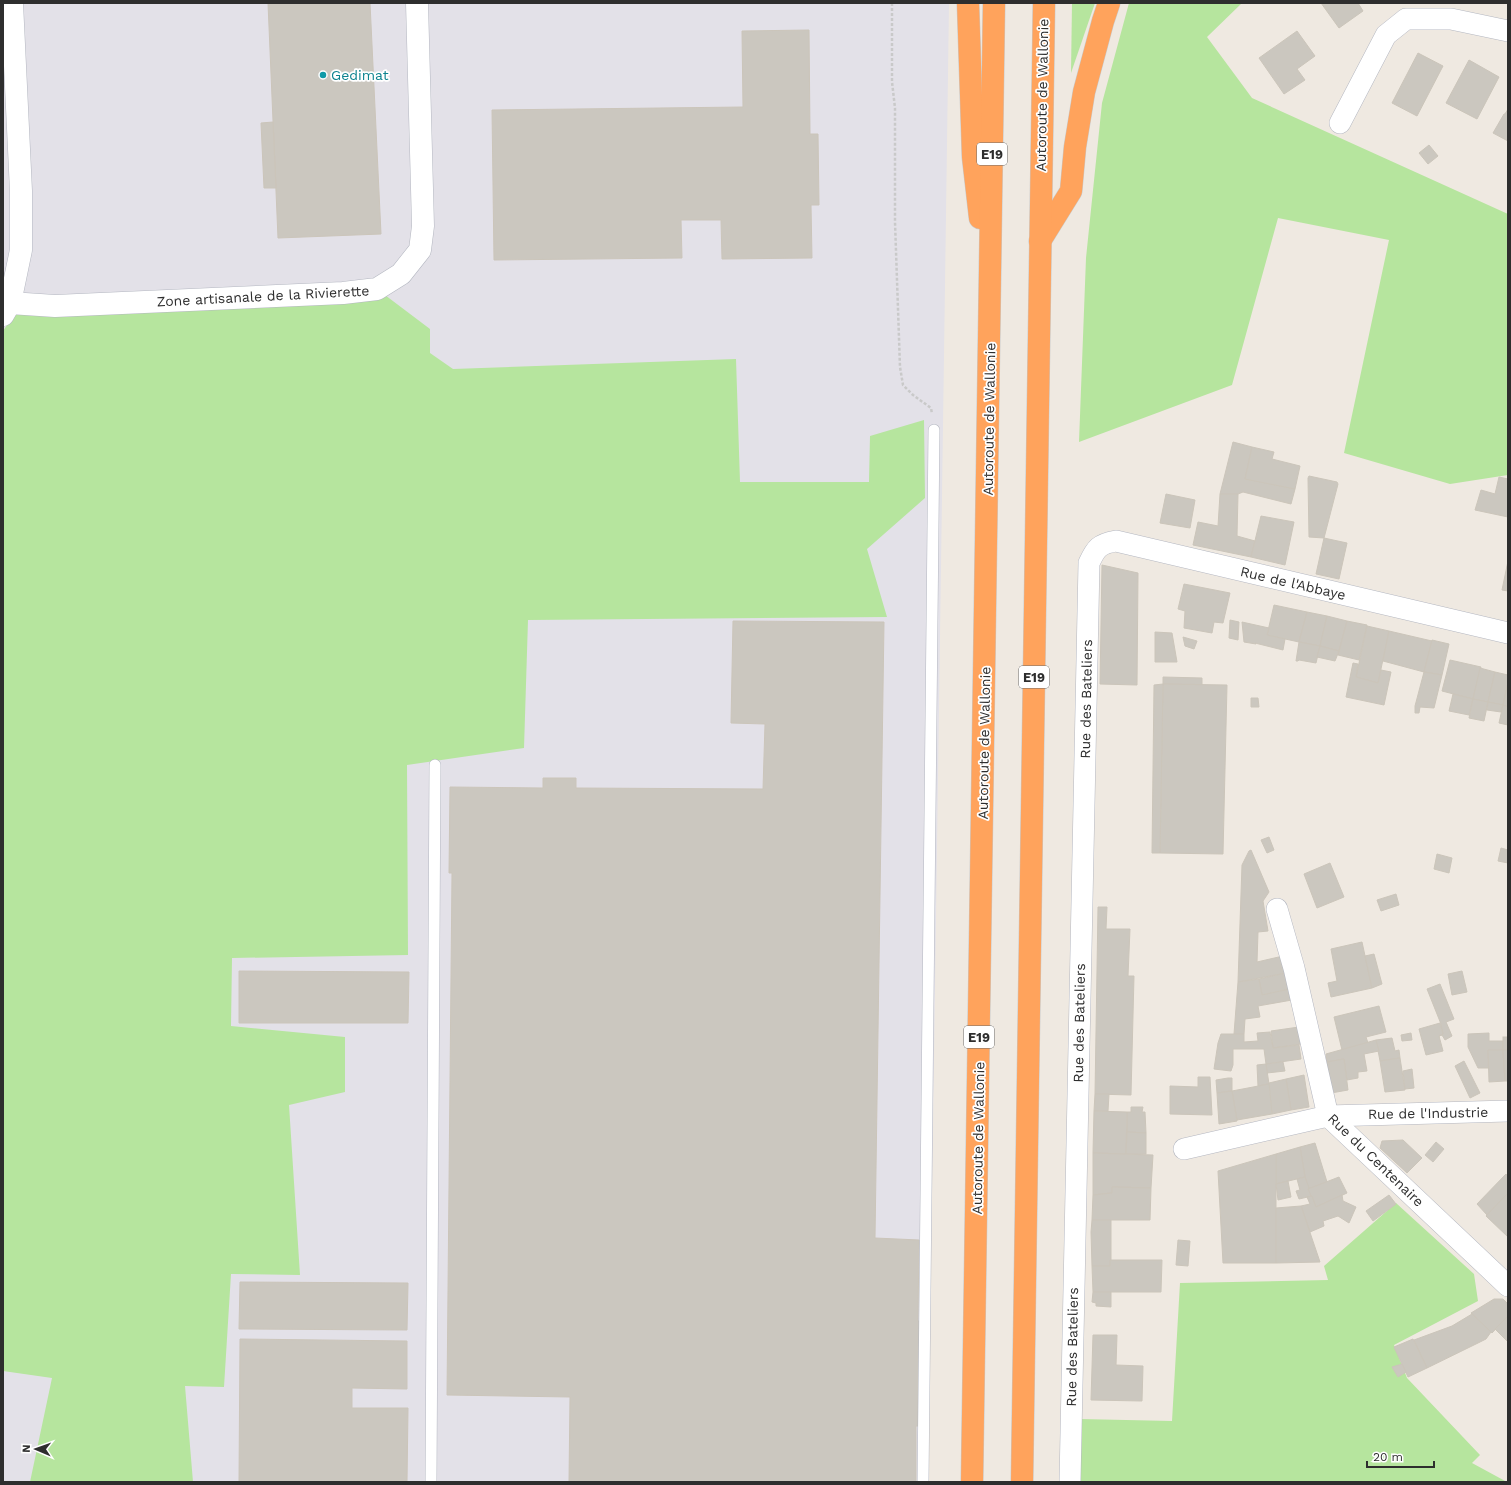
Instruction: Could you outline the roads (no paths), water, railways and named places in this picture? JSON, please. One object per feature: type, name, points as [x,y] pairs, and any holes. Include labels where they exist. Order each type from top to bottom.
[{"type":"highway","points":[[968,3],[973,157],[990,304]]},
{"type":"highway","name":"Autoroute de Wallonie","points":[[972,1482],[994,3]]},
{"type":"highway","name":"Autoroute de Wallonie","points":[[1022,1482],[1044,3]]},
{"type":"highway","points":[[1040,241],[1071,191],[1075,146],[1084,92],[1109,3]]},
{"type":"street","name":"Zone artisanale de la Rivierette","points":[[12,3],[21,206],[21,250],[6,309],[343,293],[377,290],[401,274],[420,250],[423,226],[418,3]]},
{"type":"street","points":[[1340,123],[1386,35],[1406,19],[1451,19],[1508,31]]},
{"type":"street","name":"Rue de l'Abbaye","points":[[1089,563],[1096,549],[1104,543],[1116,541],[1508,633]]},
{"type":"street","name":"Rue des Bateliers","points":[[1070,1482],[1089,563]]},
{"type":"street","name":"Rue du Centenaire","points":[[1277,909],[1294,968],[1328,1116],[1508,1286]]},
{"type":"street","name":"Rue de l'Industrie","points":[[1184,1149],[1328,1116],[1508,1111]]},
{"type":"lane","points":[[923,1482],[934,430]]},
{"type":"lane","points":[[431,1482],[435,765]]},
{"type":"place","name":"Gedimat","points":[[323,75]]}]
